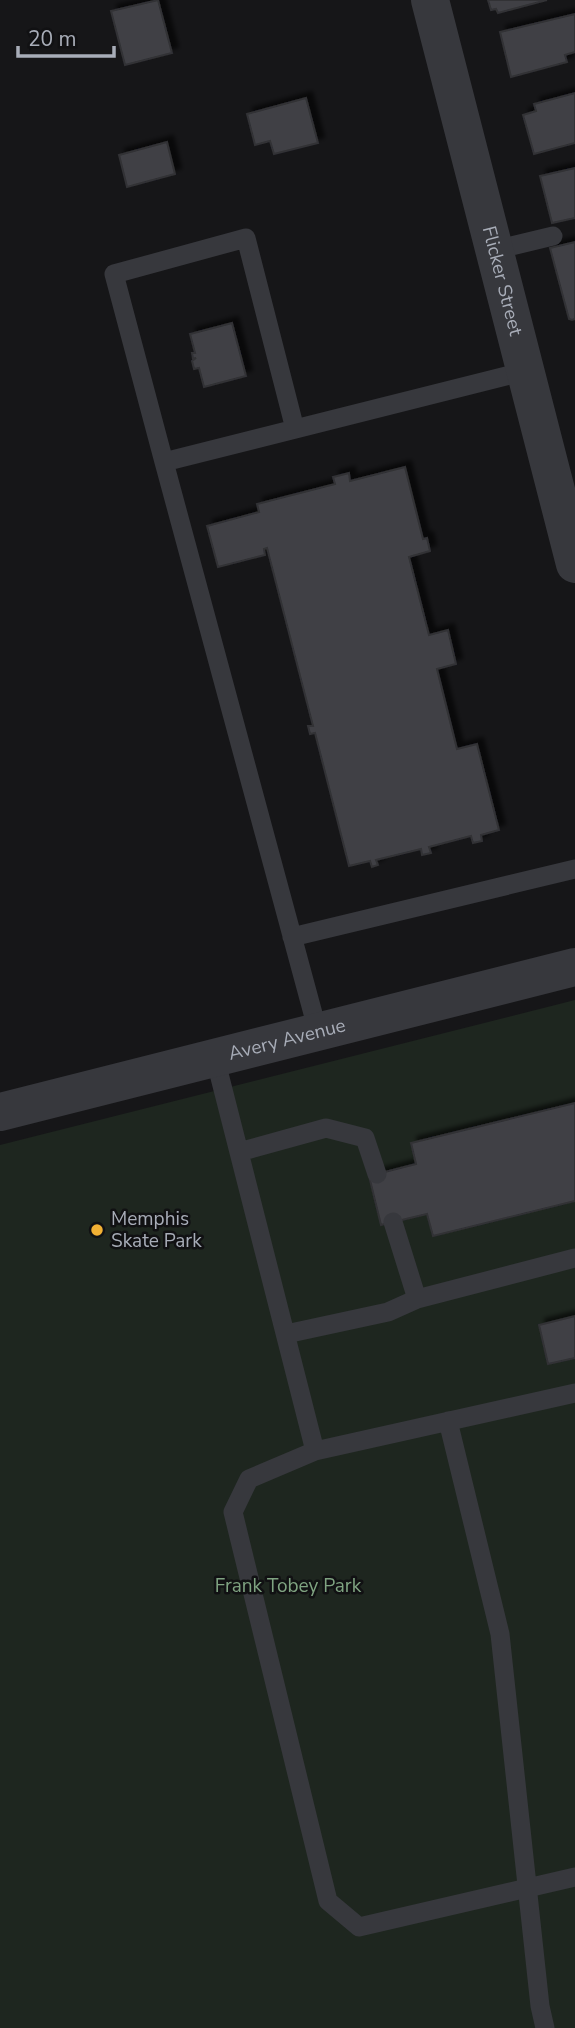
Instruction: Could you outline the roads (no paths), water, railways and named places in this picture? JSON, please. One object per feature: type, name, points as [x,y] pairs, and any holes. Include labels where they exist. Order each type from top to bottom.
[{"type":"street","name":"Flicker Street","points":[[430,0],[575,564]]},
{"type":"street","name":"Avery Avenue","points":[[0,1112],[575,967]]},
{"type":"lane","points":[[495,250],[553,236]]},
{"type":"lane","points":[[295,429],[246,238],[114,274],[318,1032]]},
{"type":"lane","points":[[164,462],[526,372]]},
{"type":"lane","points":[[292,937],[575,869]]},
{"type":"lane","points":[[215,1058],[314,1451]]},
{"type":"lane","points":[[239,1152],[326,1128],[365,1139],[377,1174]]},
{"type":"lane","points":[[393,1222],[417,1299]]},
{"type":"lane","points":[[286,1334],[388,1312],[417,1299],[575,1258]]},
{"type":"lane","points":[[575,1392],[314,1451],[249,1479],[233,1511],[328,1901],[359,1927],[575,1877]]},
{"type":"lane","points":[[448,1421],[500,1634],[545,2028]]},
{"type":"place","name":"Memphis Skate Park","points":[[97,1230]]},
{"type":"park label","name":"Frank Tobey Park","points":[[288,1586]]}]
